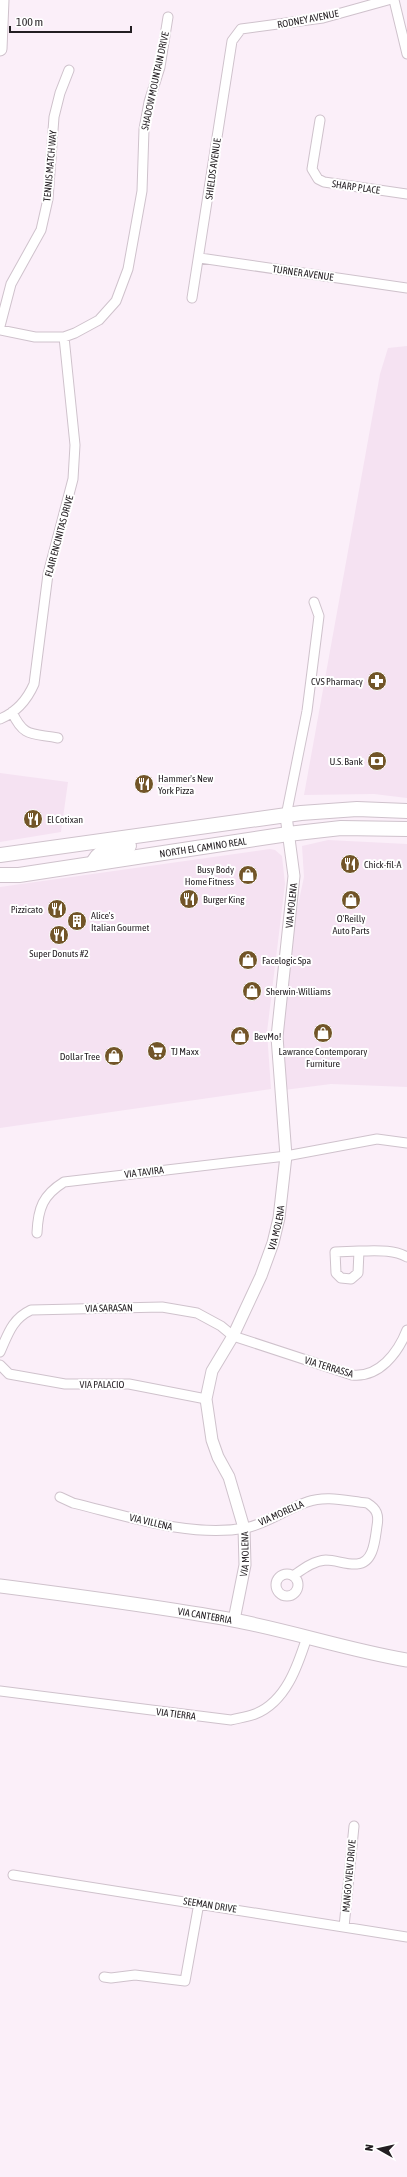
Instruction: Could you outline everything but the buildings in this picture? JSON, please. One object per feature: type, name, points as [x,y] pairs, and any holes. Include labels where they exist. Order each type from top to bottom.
[{"type":"main road","points":[[0,49],[2,0]]},
{"type":"main road","name":"NORTH EL CAMINO REAL","points":[[0,855],[286,816],[357,809],[407,811]]},
{"type":"main road","points":[[328,830],[343,824],[400,823],[407,816]]},
{"type":"main road","name":"NORTH EL CAMINO REAL","points":[[0,876],[19,875],[288,834],[328,830],[407,830]]},
{"type":"main road","points":[[93,864],[97,856],[103,851],[157,841],[169,831]]},
{"type":"main road","name":"VIA CANTEBRIA","points":[[0,1586],[150,1606],[234,1620],[307,1637],[362,1652],[407,1660]]},
{"type":"street","name":"RODNEY AVENUE","points":[[232,41],[240,29],[323,18],[388,0]]},
{"type":"street","points":[[394,0],[407,54]]},
{"type":"street","name":"SHADOW MOUNTAIN DRIVE","points":[[64,337],[92,324],[107,313],[116,301],[128,269],[142,191],[144,129],[160,67],[168,17]]},
{"type":"street","name":"SHIELDS AVENUE","points":[[192,298],[200,258],[232,41]]},
{"type":"street","name":"TENNIS MATCH WAY","points":[[0,326],[11,284],[41,230],[48,199],[54,117],[60,94],[69,70]]},
{"type":"street","name":"SHARP PLACE","points":[[320,120],[312,169],[318,179],[324,182],[407,194]]},
{"type":"street","name":"TURNER AVENUE","points":[[200,258],[407,288]]},
{"type":"street","points":[[0,330],[35,337],[64,337]]},
{"type":"street","name":"FLAIR ENCINITAS DRIVE","points":[[0,719],[20,707],[29,696],[34,684],[48,574],[73,479],[75,445],[64,337]]},
{"type":"street","points":[[286,816],[307,711],[319,616],[314,602]]},
{"type":"street","points":[[12,712],[18,726],[25,732],[58,738]]},
{"type":"street","name":"VIA MOLENA","points":[[234,1620],[245,1565],[244,1528],[229,1477],[218,1457],[212,1440],[206,1400],[212,1371],[233,1336],[261,1276],[273,1243],[279,1218],[286,1156],[277,1037],[294,876],[286,816]]},
{"type":"street","points":[[286,1156],[377,1139],[407,1142]]},
{"type":"street","name":"VIA TAVIRA","points":[[37,1233],[38,1217],[44,1201],[50,1190],[64,1182],[286,1156]]},
{"type":"street","points":[[359,1251],[400,1253],[407,1257]]},
{"type":"street","name":"VIA SARASAN","points":[[0,1351],[13,1323],[22,1314],[31,1310],[162,1307],[197,1313],[221,1326],[233,1336]]},
{"type":"street","name":"VIA TERRASSA","points":[[233,1336],[352,1375],[363,1376],[386,1365],[407,1330]]},
{"type":"street","name":"VIA PALACIO","points":[[0,1365],[9,1374],[65,1384],[129,1384],[206,1400]]},
{"type":"street","name":"VIA VILLENA","points":[[60,1497],[73,1503],[180,1529],[244,1528]]},
{"type":"street","name":"VIA MORELLA","points":[[244,1528],[261,1524],[307,1502],[321,1499],[367,1503],[373,1507],[377,1513],[378,1520],[373,1550],[366,1560],[358,1564],[325,1560],[308,1565],[293,1576]]},
{"type":"street","name":"VIA TIERRA","points":[[0,1691],[231,1720],[256,1714],[279,1696],[298,1667],[307,1637]]},
{"type":"street","name":"MANGO VIEW DRIVE","points":[[344,1927],[354,1826]]},
{"type":"street","name":"SEEMAN DRIVE","points":[[13,1875],[199,1903],[407,1937]]},
{"type":"street","points":[[104,1977],[111,1978],[135,1975],[185,1981],[199,1903]]},
{"type":"shaded area","points":[[407,346],[407,798],[374,794],[304,795],[380,374],[388,348]]},
{"type":"shaded area","points":[[0,773],[68,782],[61,832],[0,842]]},
{"type":"shaded area","points":[[328,840],[407,844],[407,1087],[331,1084],[284,1090],[281,1026],[293,928],[304,877],[302,846]]},
{"type":"shaded area","points":[[270,849],[275,850],[282,856],[285,884],[267,1032],[271,1089],[0,1128],[0,887]]},
{"type":"place","name":"CVS Pharmacy","points":[[377,681]]},
{"type":"place","name":"U.S. Bank","points":[[377,761]]},
{"type":"place","name":"Hammer's New York Pizza","points":[[144,784]]},
{"type":"place","name":"El Cotixan","points":[[33,819]]},
{"type":"place","name":"Chick-fil-A","points":[[350,864]]},
{"type":"place","name":"Busy Body Home Fitness","points":[[248,875]]},
{"type":"place","name":"Burger King","points":[[189,899]]},
{"type":"place","name":"O'Reilly Auto Parts","points":[[351,900]]},
{"type":"place","name":"Pizzicato","points":[[57,909]]},
{"type":"place","name":"Alice's Italian Gourmet","points":[[77,921]]},
{"type":"place","name":"Super Donuts #2","points":[[59,935]]},
{"type":"place","name":"Facelogic Spa","points":[[248,960]]},
{"type":"place","name":"Sherwin-Williams","points":[[252,991]]},
{"type":"place","name":"Lawrance Contemporary Furniture","points":[[323,1033]]},
{"type":"place","name":"BevMo!","points":[[240,1036]]},
{"type":"place","name":"TJ Maxx","points":[[157,1051]]},
{"type":"place","name":"Dollar Tree","points":[[114,1056]]}]
